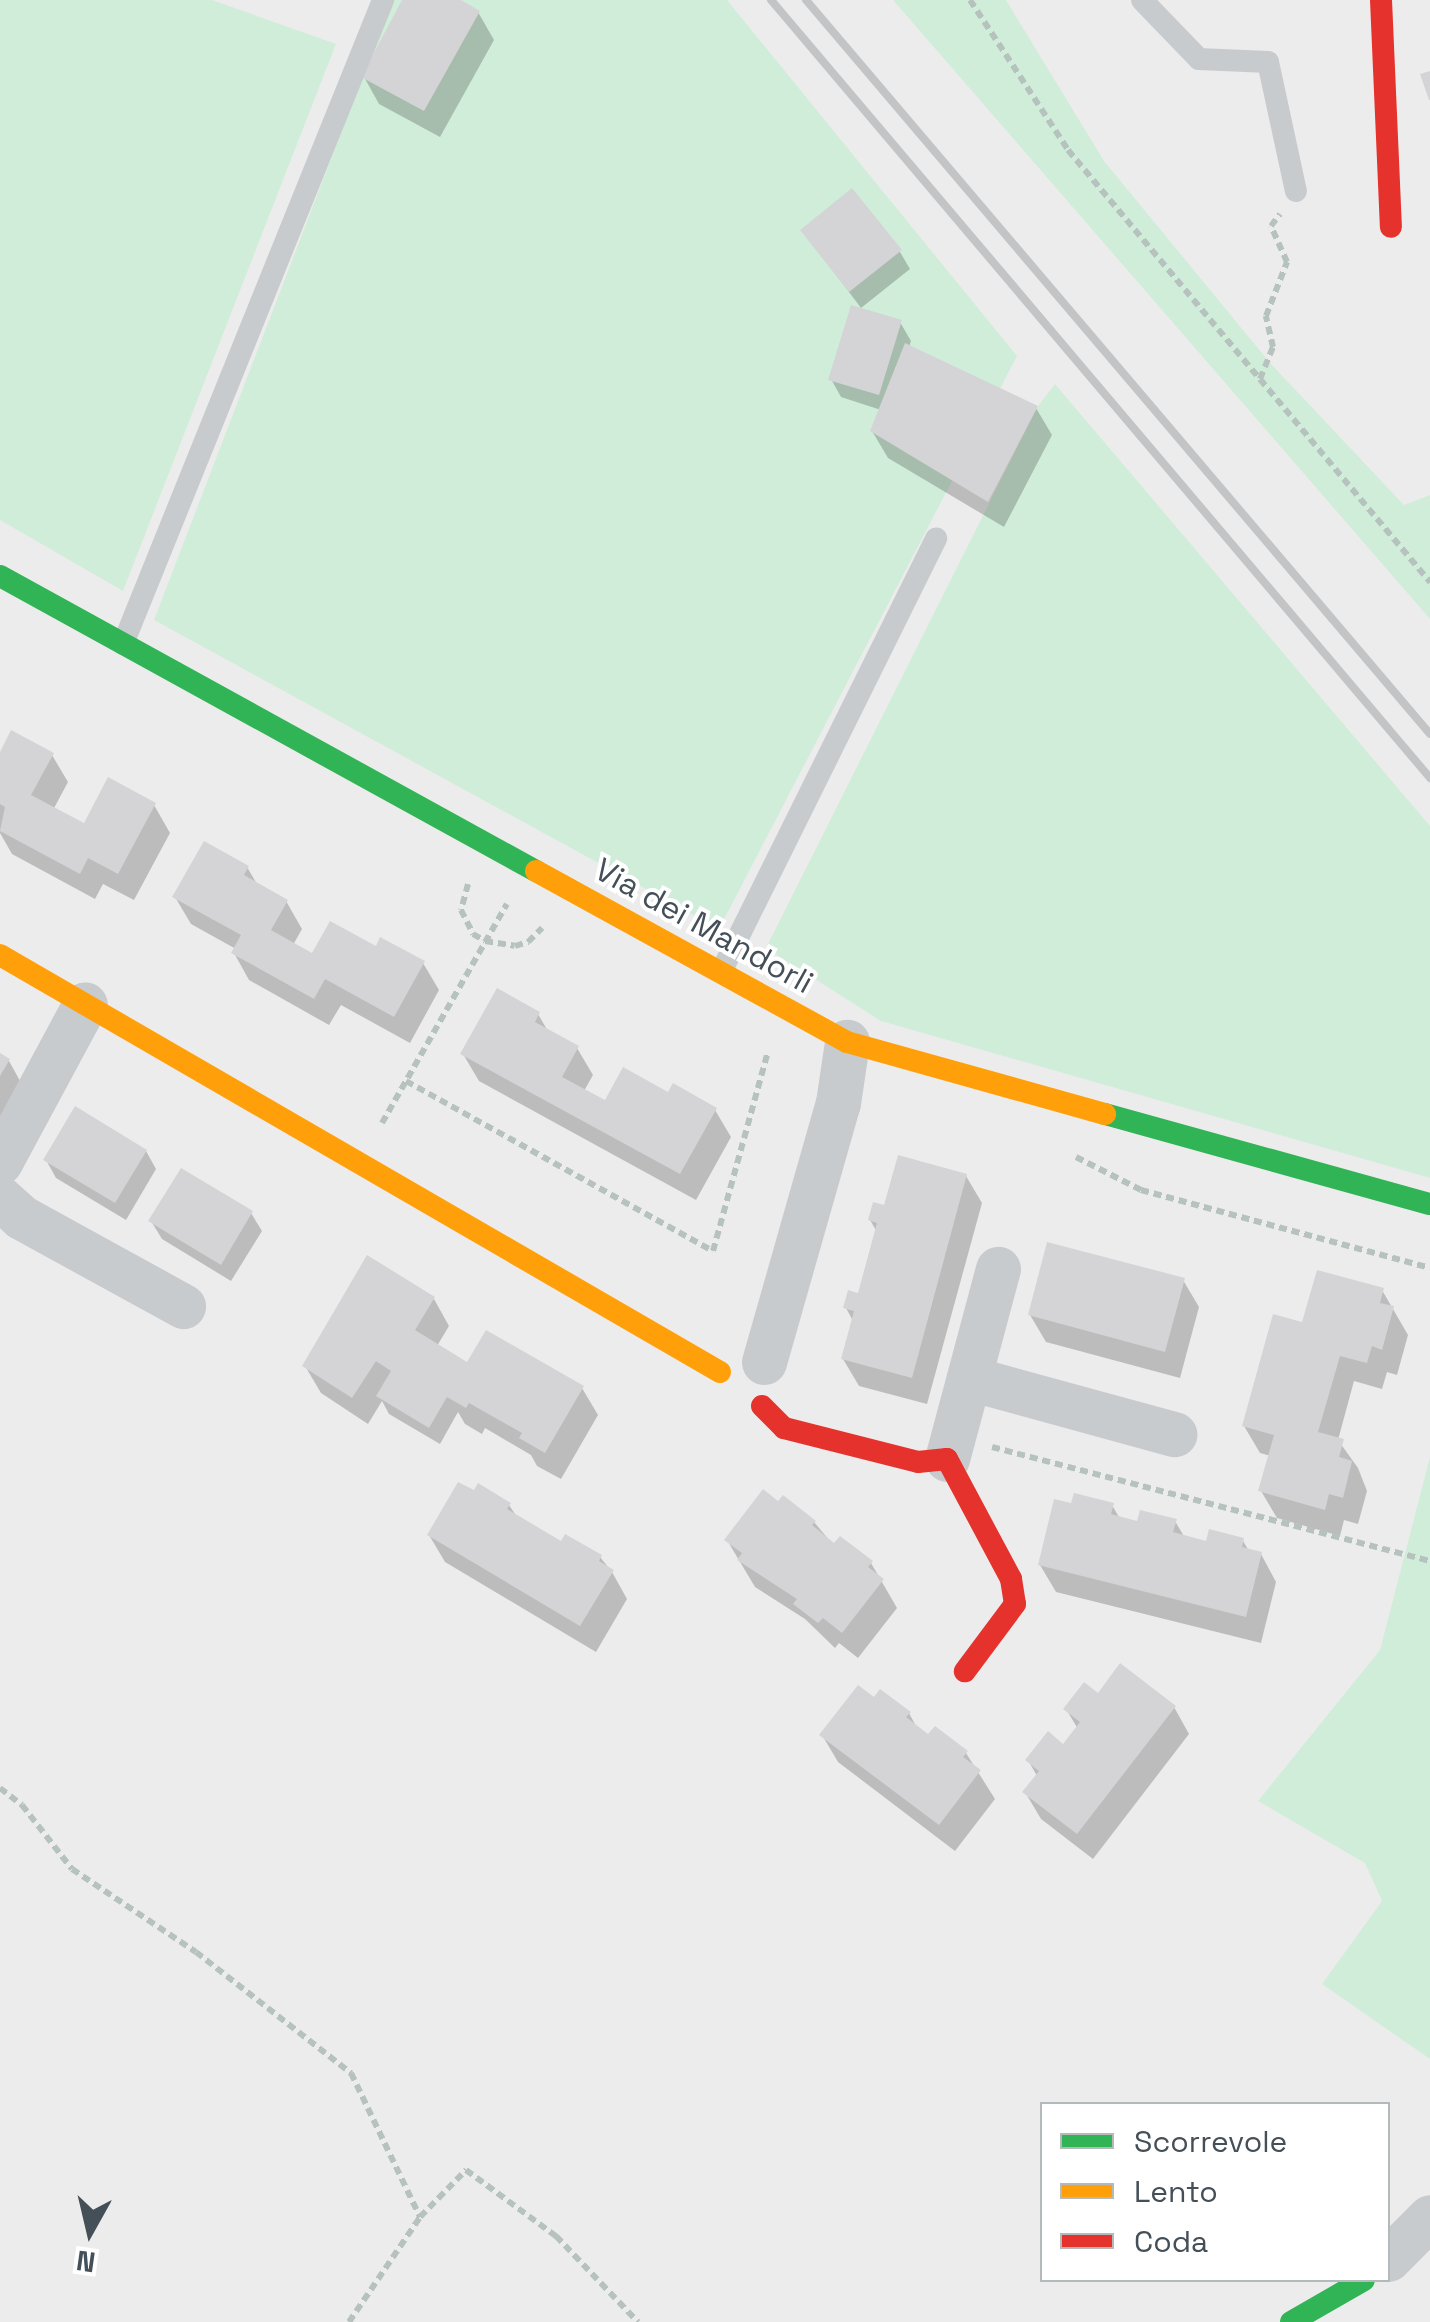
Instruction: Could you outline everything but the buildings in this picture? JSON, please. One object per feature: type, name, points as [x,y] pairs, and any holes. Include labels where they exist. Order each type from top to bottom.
[{"type":"street","points":[[1381,0],[1392,228]]},
{"type":"street","name":"Via dei Mandorli","points":[[0,576],[847,1042],[1430,1204]]},
{"type":"street","points":[[0,955],[720,1372],[718,1390],[728,1405],[745,1410],[763,1384],[838,1104],[847,1042]]},
{"type":"street","points":[[85,1004],[1,1193],[183,1306]]},
{"type":"street","points":[[965,1672],[1014,1604],[1012,1578],[949,1450],[998,1269]]},
{"type":"street","points":[[969,1378],[1174,1434]]},
{"type":"street","points":[[763,1384],[784,1428],[918,1462],[949,1450]]},
{"type":"street","points":[[1390,2257],[1430,2217]]},
{"type":"street","points":[[1291,2322],[1361,2282]]},
{"type":"lane","points":[[123,644],[383,0]]},
{"type":"lane","points":[[1142,0],[1200,59],[1268,62],[1296,191]]},
{"type":"lane","points":[[721,972],[936,538]]},
{"type":"path","points":[[970,0],[1068,150],[1429,579]]},
{"type":"path","points":[[1260,379],[1273,347],[1266,316],[1287,262],[1270,226],[1296,191]]},
{"type":"path","points":[[472,876],[461,910],[473,934],[500,946],[528,942],[550,920]]},
{"type":"path","points":[[360,1162],[510,898]]},
{"type":"path","points":[[406,1081],[713,1251],[772,1038]]},
{"type":"path","points":[[949,1450],[1050,1461],[1430,1561]]},
{"type":"path","points":[[0,1788],[22,1805],[72,1869],[196,1952],[351,2073],[420,2217]]},
{"type":"path","points":[[349,2322],[420,2217],[466,2170],[556,2236],[638,2322]]},
{"type":"green space","points":[[0,0],[212,0],[336,44],[123,591],[0,520]]},
{"type":"green space","points":[[392,0],[727,0],[1017,356],[719,929],[154,620]]},
{"type":"green space","points":[[893,0],[1006,0],[1104,161],[1271,364],[1404,505],[1430,495],[1430,619]]},
{"type":"green space","points":[[1055,384],[1430,826],[1430,1178],[881,1021],[766,948],[1038,406]]},
{"type":"green space","points":[[1430,1457],[1430,2059],[1322,1984],[1382,1901],[1365,1863],[1258,1801],[1380,1650]]},
{"type":"railway","points":[[771,0],[1430,778]]},
{"type":"railway","points":[[806,0],[1430,734]]},
{"type":"traffic: fast","points":[[0,576],[536,871]]},
{"type":"traffic: fast","points":[[1105,1114],[1430,1204]]},
{"type":"traffic: fast","points":[[1291,2322],[1361,2282]]},
{"type":"traffic: slow","points":[[536,871],[847,1042],[1105,1114]]},
{"type":"traffic: slow","points":[[0,955],[720,1372]]},
{"type":"traffic: jam","points":[[1381,0],[1391,227]]},
{"type":"traffic: jam","points":[[762,1406],[784,1428],[918,1462],[947,1459],[1011,1579],[1015,1604],[965,1671]]}]
